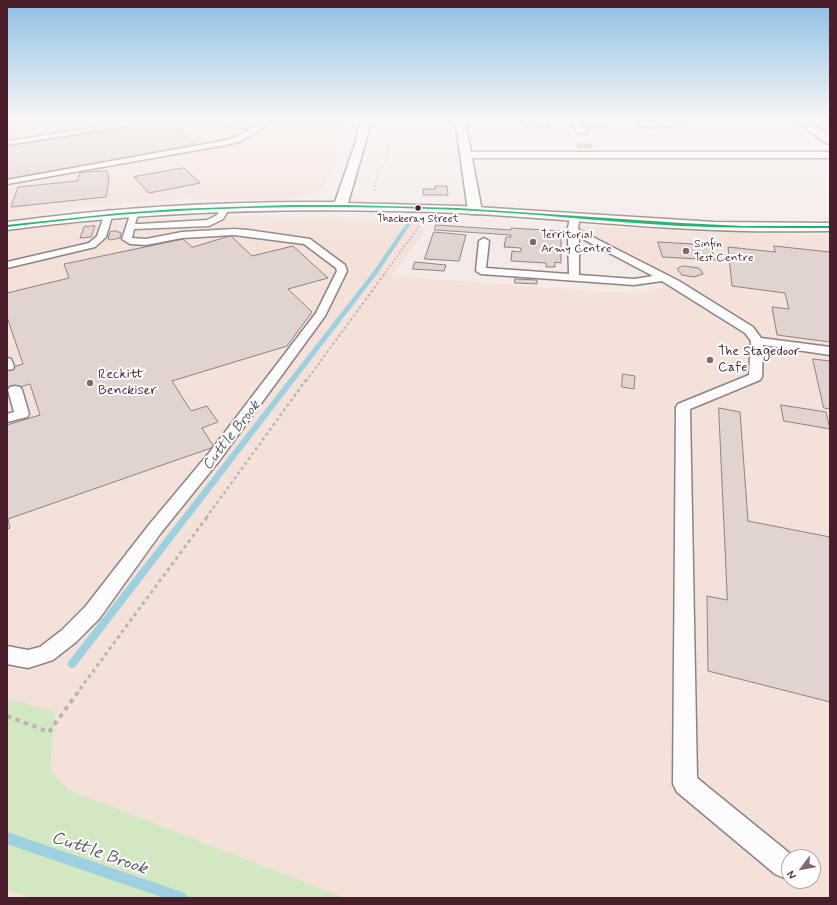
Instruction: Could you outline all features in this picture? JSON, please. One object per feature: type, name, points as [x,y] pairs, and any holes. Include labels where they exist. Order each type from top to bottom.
[{"type":"street","points":[[340,207],[355,161]]},
{"type":"street","points":[[467,161],[475,211]]},
{"type":"street","points":[[7,226],[57,218],[135,211],[226,207],[373,207],[475,211],[717,226],[830,227]]},
{"type":"lane","points":[[7,182],[122,161]]},
{"type":"lane","points":[[130,226],[140,227],[209,223],[220,217],[226,207]]},
{"type":"lane","points":[[7,655],[28,659],[46,654],[69,636],[92,613],[154,530],[214,457],[321,314],[342,271],[341,267],[307,241],[234,232],[182,235],[146,242],[130,241],[128,239],[130,226],[135,211]]},
{"type":"lane","points":[[7,265],[92,245],[101,238],[109,213]]},
{"type":"lane","points":[[575,217],[573,228],[576,232],[664,277],[749,330],[757,341],[755,377],[683,407],[685,784],[781,863]]},
{"type":"lane","points":[[574,278],[573,239],[576,232]]},
{"type":"lane","points":[[484,242],[480,271],[634,282],[664,277]]},
{"type":"lane","points":[[757,341],[830,351]]},
{"type":"lane","points":[[7,418],[22,414],[15,390]]},
{"type":"path","points":[[373,207],[376,200],[373,196],[378,170],[386,161]]},
{"type":"path","points":[[7,716],[49,732],[420,226],[421,221]]},
{"type":"shaded area","points":[[7,161],[335,161],[323,190],[304,197],[283,199],[191,199],[90,206],[7,220]]},
{"type":"shaded area","points":[[234,216],[430,219],[421,236],[392,276],[636,294],[662,287],[630,267],[566,233],[565,225],[709,232],[830,235],[830,898],[7,898],[7,232],[82,222]]},
{"type":"green space","points":[[7,698],[55,712],[50,770],[69,790],[345,898],[30,898],[7,889]]},
{"type":"building","points":[[7,161],[106,161],[7,179]]},
{"type":"building","points":[[184,168],[200,183],[149,193],[134,177]]},
{"type":"building","points":[[107,171],[109,179],[106,197],[11,207],[18,187],[77,181],[80,173]]},
{"type":"building","points":[[435,186],[447,186],[448,195],[423,195],[423,189],[435,189]]},
{"type":"building","name":"Territorial Army Centre","points":[[436,225],[511,230],[511,228],[561,231],[561,263],[555,262],[555,267],[546,267],[546,263],[511,261],[512,251],[521,252],[521,248],[504,247],[506,237],[511,237],[511,235],[435,230]]},
{"type":"building","points":[[95,226],[91,237],[80,238],[84,227]]},
{"type":"building","points":[[116,231],[121,233],[120,238],[108,239],[110,232]]},
{"type":"building","points":[[434,232],[466,235],[459,261],[425,259]]},
{"type":"building","name":"Reckitt Benckiser","points":[[231,236],[252,256],[293,246],[328,278],[288,289],[312,312],[287,346],[172,381],[191,411],[207,406],[218,422],[202,428],[214,447],[8,519],[10,528],[7,529],[7,425],[40,415],[30,384],[7,391],[7,369],[23,364],[7,317],[7,293],[69,278],[64,264],[183,239],[192,247]]},
{"type":"building","name":"Sinfin Test Centre","points":[[658,242],[709,245],[716,260],[663,257]]},
{"type":"building","points":[[774,246],[830,252],[830,342],[777,335],[772,307],[789,309],[785,293],[732,286],[728,247],[775,252]]},
{"type":"building","points":[[415,262],[446,265],[444,271],[413,269]]},
{"type":"building","points":[[685,266],[698,268],[703,274],[694,277],[682,275],[677,269]]},
{"type":"building","points":[[515,279],[537,280],[537,284],[515,283]]},
{"type":"building","points":[[813,359],[830,361],[830,409],[824,408]]},
{"type":"building","points":[[623,374],[635,376],[634,389],[622,387]]},
{"type":"building","points":[[781,405],[826,412],[830,429],[784,421]]},
{"type":"building","points":[[719,408],[740,412],[748,521],[830,537],[830,702],[708,671],[707,596],[727,600]]},
{"type":"waterway","name":"Cuttle Brook","points":[[72,664],[375,273],[410,222]]},
{"type":"waterway","name":"Cuttle Brook","points":[[7,838],[182,898]]},
{"type":"transit line","points":[[7,226],[63,219],[176,210],[288,206],[345,206],[458,209],[650,223],[714,226],[830,227]]},
{"type":"place","name":"Thackeray Street","points":[[418,208]]},
{"type":"place","name":"Territorial Army Centre","points":[[533,242]]},
{"type":"place","name":"Sinfin Test Centre","points":[[686,251]]},
{"type":"place","name":"The Stagedoor Cafe","points":[[710,360]]},
{"type":"place","name":"Reckitt Benckiser","points":[[90,383]]}]
